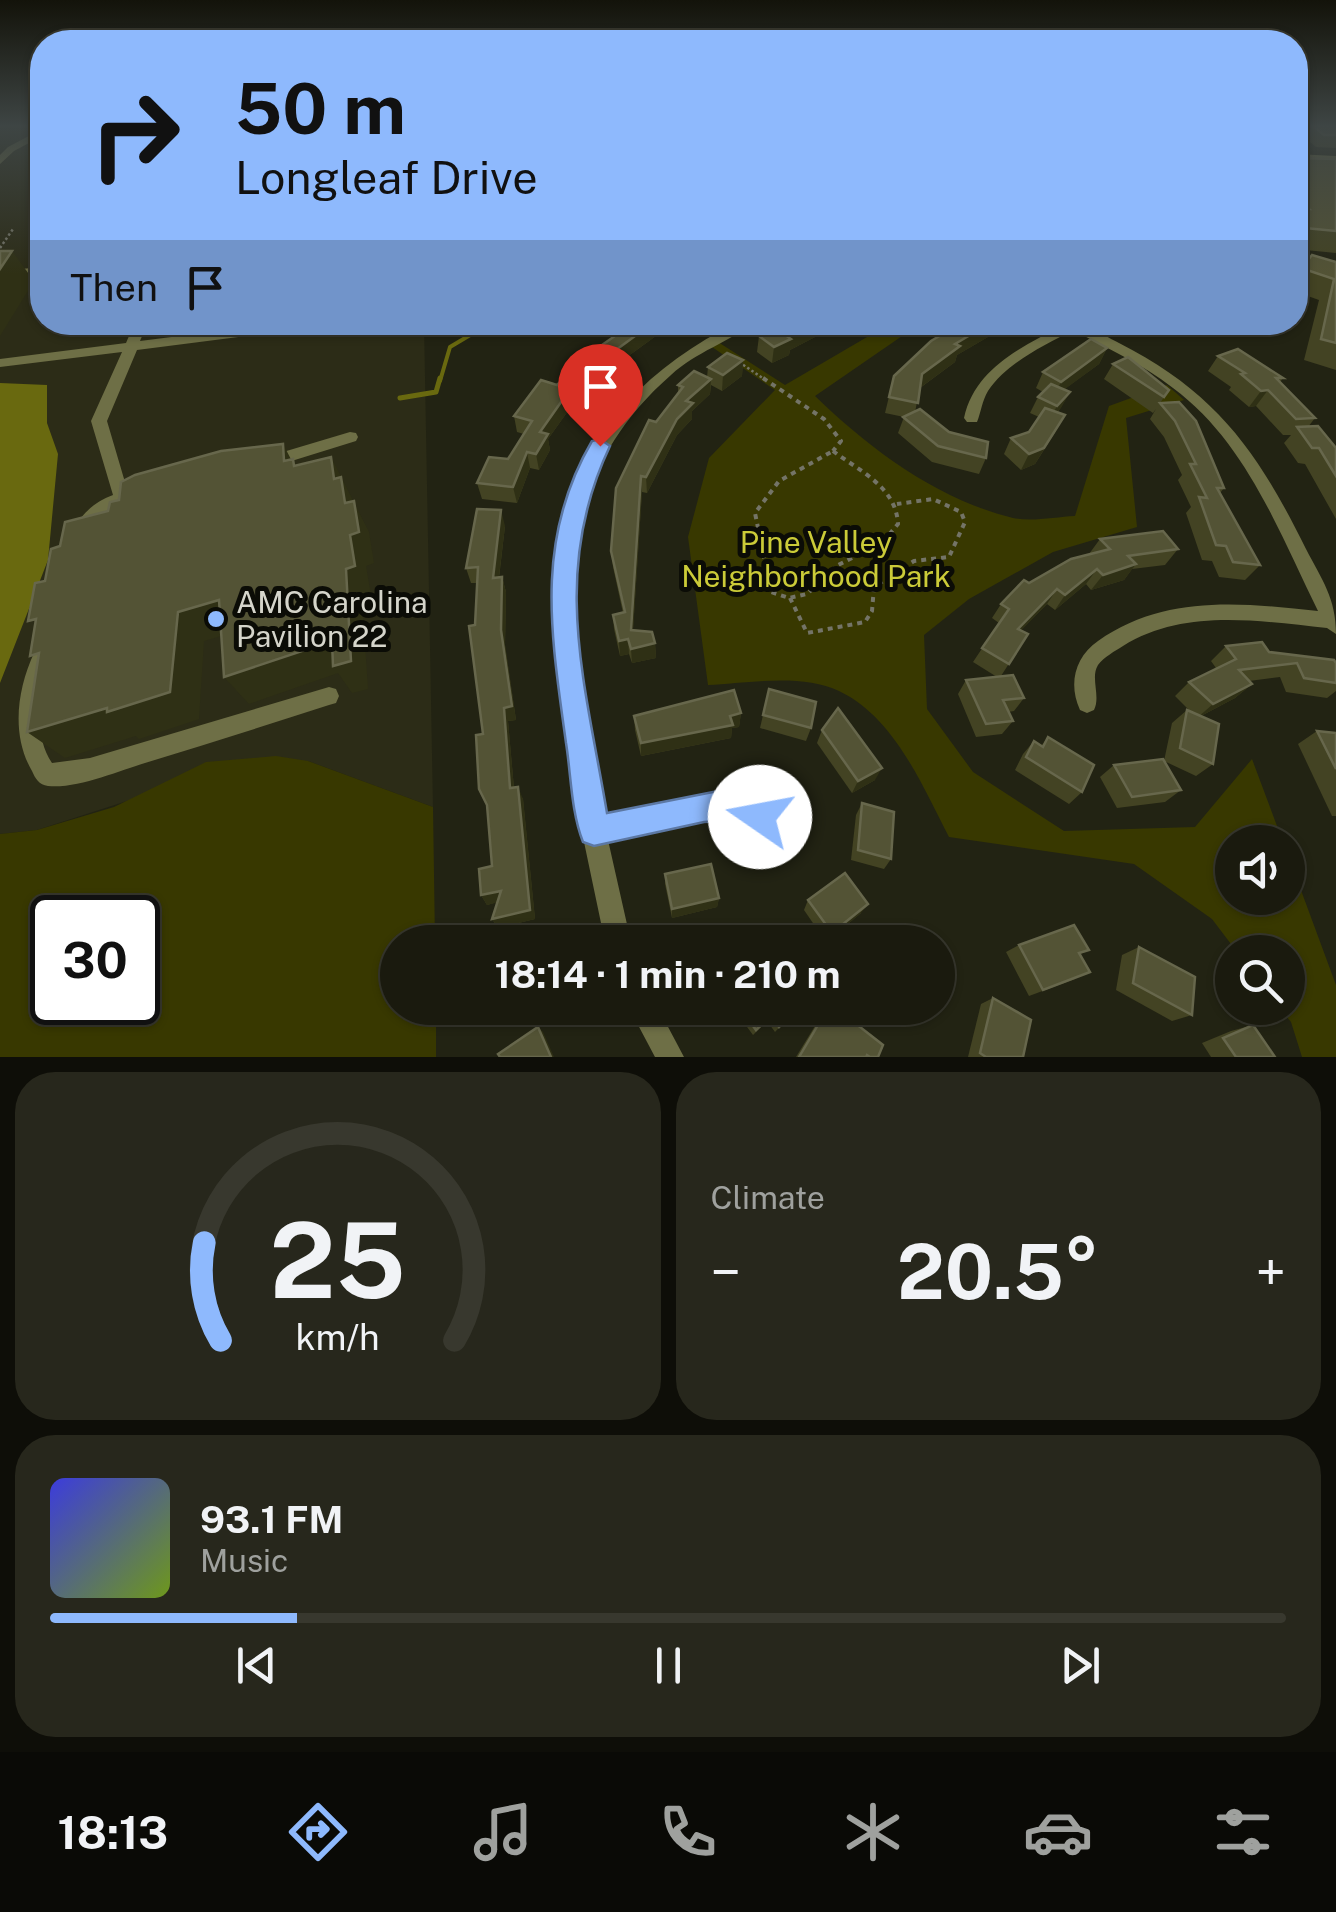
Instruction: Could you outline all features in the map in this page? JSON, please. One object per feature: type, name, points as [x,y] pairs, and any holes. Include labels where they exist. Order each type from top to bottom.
[{"type":"street","points":[[1308,261],[1333,268]]},
{"type":"street","points":[[0,275],[30,272]]},
{"type":"street","points":[[121,495],[99,422],[137,335]]},
{"type":"street","points":[[0,363],[220,335]]},
{"type":"street","points":[[613,925],[602,888],[562,610],[562,564],[578,490],[609,431],[649,384],[684,357],[725,335]]},
{"type":"street","points":[[972,418],[974,398],[997,374],[1054,335]]},
{"type":"street","points":[[1090,335],[1166,377],[1215,417],[1248,462],[1334,623]]},
{"type":"street","points":[[254,465],[350,438]]},
{"type":"street","points":[[75,544],[102,506],[121,495],[163,484]]},
{"type":"street","points":[[1087,703],[1086,666],[1095,655],[1131,629],[1157,619],[1230,611],[1334,623]]},
{"type":"street","points":[[45,644],[26,713],[34,758],[47,775],[90,768],[330,696]]},
{"type":"street","points":[[594,831],[704,807],[723,806],[760,817]]},
{"type":"street","points":[[652,1025],[670,1057]]},
{"type":"path","points":[[0,248],[14,230]]},
{"type":"path","points":[[732,357],[832,427],[841,441],[833,451],[776,482],[756,513],[766,586],[790,598],[807,594],[838,565],[882,544],[898,524],[897,504],[881,485],[833,451]]},
{"type":"path","points":[[790,598],[798,624],[807,634],[865,622],[872,611],[874,587],[883,579],[914,561],[950,556],[965,522],[961,512],[933,499],[897,504]]},
{"type":"shaded area","points":[[0,175],[30,175],[30,335],[424,335],[433,807],[308,761],[130,800],[37,830],[0,834]]},
{"type":"shaded area","points":[[0,383],[47,385],[47,423],[58,454],[48,560],[0,683]]},
{"type":"green space","name":"Pine Valley Neighborhood Park","points":[[870,335],[904,335],[815,396],[858,435],[906,470],[957,498],[1013,518],[1075,516],[1109,406],[1167,385],[1184,400],[1126,418],[1137,527],[1053,552],[969,599],[924,635],[927,709],[973,772],[1064,831],[1195,827],[1252,759],[1277,825],[1215,825],[1215,915],[1305,915],[1305,901],[1336,985],[1336,1057],[1302,1057],[1292,1025],[1305,1025],[1305,935],[1224,935],[1212,919],[1134,864],[949,837],[891,735],[876,717],[839,691],[792,681],[708,685],[688,537],[709,458],[775,390],[712,347],[718,342],[785,385]]},
{"type":"green space","points":[[276,756],[308,761],[433,807],[435,925],[380,925],[380,1025],[436,1025],[436,1057],[0,1057],[0,834],[37,830],[114,807],[206,762]]},
{"type":"building","points":[[1308,175],[1336,175],[1336,231],[1308,228]]},
{"type":"building","points":[[0,251],[12,251],[0,269]]},
{"type":"building","points":[[1312,255],[1336,262],[1336,343],[1321,339],[1334,279],[1308,270]]},
{"type":"building","points":[[616,335],[636,335],[616,350],[573,397],[566,395],[540,432],[548,434],[536,454],[527,452],[513,487],[477,483],[489,457],[508,459],[532,421],[514,416],[541,380],[557,385]]},
{"type":"building","points":[[785,335],[791,339],[774,347],[759,336]]},
{"type":"building","points":[[941,335],[970,335],[922,374],[918,403],[889,397],[894,376]]},
{"type":"building","points":[[1091,339],[1107,348],[1061,382],[1043,372]]},
{"type":"building","points":[[1238,349],[1283,378],[1276,378],[1315,418],[1296,419],[1268,390],[1261,391],[1241,374],[1245,373],[1218,356]]},
{"type":"building","points":[[727,353],[743,360],[723,375],[708,367]]},
{"type":"building","points":[[1128,357],[1169,390],[1164,397],[1113,364]]},
{"type":"building","points":[[694,371],[711,379],[686,401],[693,403],[677,419],[646,477],[641,476],[631,630],[652,632],[655,643],[631,649],[628,639],[619,641],[613,615],[625,612],[611,551],[616,488],[649,420],[656,422],[683,387],[678,385]]},
{"type":"building","points":[[1051,384],[1070,392],[1057,406],[1038,397]]},
{"type":"building","points":[[1179,402],[1196,421],[1224,488],[1217,488],[1260,565],[1233,562],[1226,546],[1216,545],[1199,497],[1207,498],[1190,464],[1196,464],[1175,421],[1160,403]]},
{"type":"building","points":[[1045,408],[1065,415],[1044,448],[1029,454],[1011,438],[1029,432]]},
{"type":"building","points":[[920,409],[949,432],[988,442],[986,458],[938,446],[903,417]]},
{"type":"building","points":[[1318,426],[1336,448],[1336,476],[1319,448],[1312,448],[1297,427]]},
{"type":"building","name":"AMC Carolina Pavilion 22","points":[[283,444],[284,461],[293,459],[294,466],[331,457],[334,479],[341,477],[345,503],[354,501],[359,532],[350,535],[355,566],[346,569],[351,661],[333,666],[332,641],[224,677],[219,600],[178,612],[170,692],[27,732],[39,653],[30,656],[36,619],[28,621],[35,583],[45,581],[51,549],[60,546],[65,522],[108,511],[110,502],[119,500],[121,482],[135,475],[221,451]]},
{"type":"building","points":[[477,509],[501,510],[493,578],[502,577],[501,630],[512,706],[504,708],[510,788],[518,787],[530,910],[492,919],[501,891],[481,895],[479,869],[492,866],[487,805],[479,789],[476,735],[483,734],[469,626],[475,625],[478,567],[466,568]]},
{"type":"building","points":[[1163,531],[1178,549],[1128,556],[1136,564],[1103,575],[1097,569],[1065,595],[1057,589],[1018,629],[1028,634],[1009,664],[982,648],[1009,609],[1001,604],[1024,580],[1029,583],[1071,559],[1110,549],[1100,539]]},
{"type":"building","points":[[1262,642],[1269,652],[1334,660],[1336,683],[1304,678],[1297,663],[1239,670],[1252,684],[1213,704],[1189,682],[1236,659],[1226,646]]},
{"type":"building","points":[[1013,675],[1024,698],[1003,700],[1013,721],[986,724],[966,680]]},
{"type":"building","points":[[769,689],[816,702],[811,728],[763,715]]},
{"type":"building","points":[[734,690],[741,713],[730,716],[733,725],[641,743],[634,716]]},
{"type":"building","points":[[838,708],[882,768],[858,781],[822,730]]},
{"type":"building","points":[[1187,710],[1219,724],[1213,764],[1180,748]]},
{"type":"building","points":[[1317,731],[1336,733],[1336,769]]},
{"type":"building","points":[[1048,737],[1094,765],[1082,792],[1026,757],[1034,741],[1043,747]]},
{"type":"building","points":[[1163,759],[1181,790],[1132,797],[1114,765]]},
{"type":"building","points":[[862,803],[894,812],[891,859],[858,850]]},
{"type":"building","points":[[711,864],[719,898],[672,909],[665,874]]},
{"type":"building","points":[[845,873],[868,904],[842,925],[826,925],[808,900]]},
{"type":"building","points":[[1074,925],[1089,950],[1079,953],[1090,972],[1043,990],[1019,945]]},
{"type":"building","points":[[1139,947],[1195,977],[1192,1015],[1133,983]]},
{"type":"building","points":[[993,998],[1031,1020],[1023,1057],[986,1057],[980,1053]]},
{"type":"building","points":[[818,1025],[857,1025],[883,1045],[878,1057],[799,1057]]},
{"type":"building","points":[[1253,1025],[1275,1057],[1236,1057],[1223,1038]]},
{"type":"building","points":[[538,1027],[551,1057],[500,1057],[498,1054]]},
{"type":"waterway","points":[[440,381],[450,347],[470,335]]},
{"type":"waterway","points":[[400,398],[436,392],[440,378]]},
{"type":"place","name":"AMC Carolina Pavilion 22","points":[[216,619]]},
{"type":"route","points":[[600,446],[578,490],[562,564],[564,634],[594,831],[704,807],[723,806],[760,817]]}]
